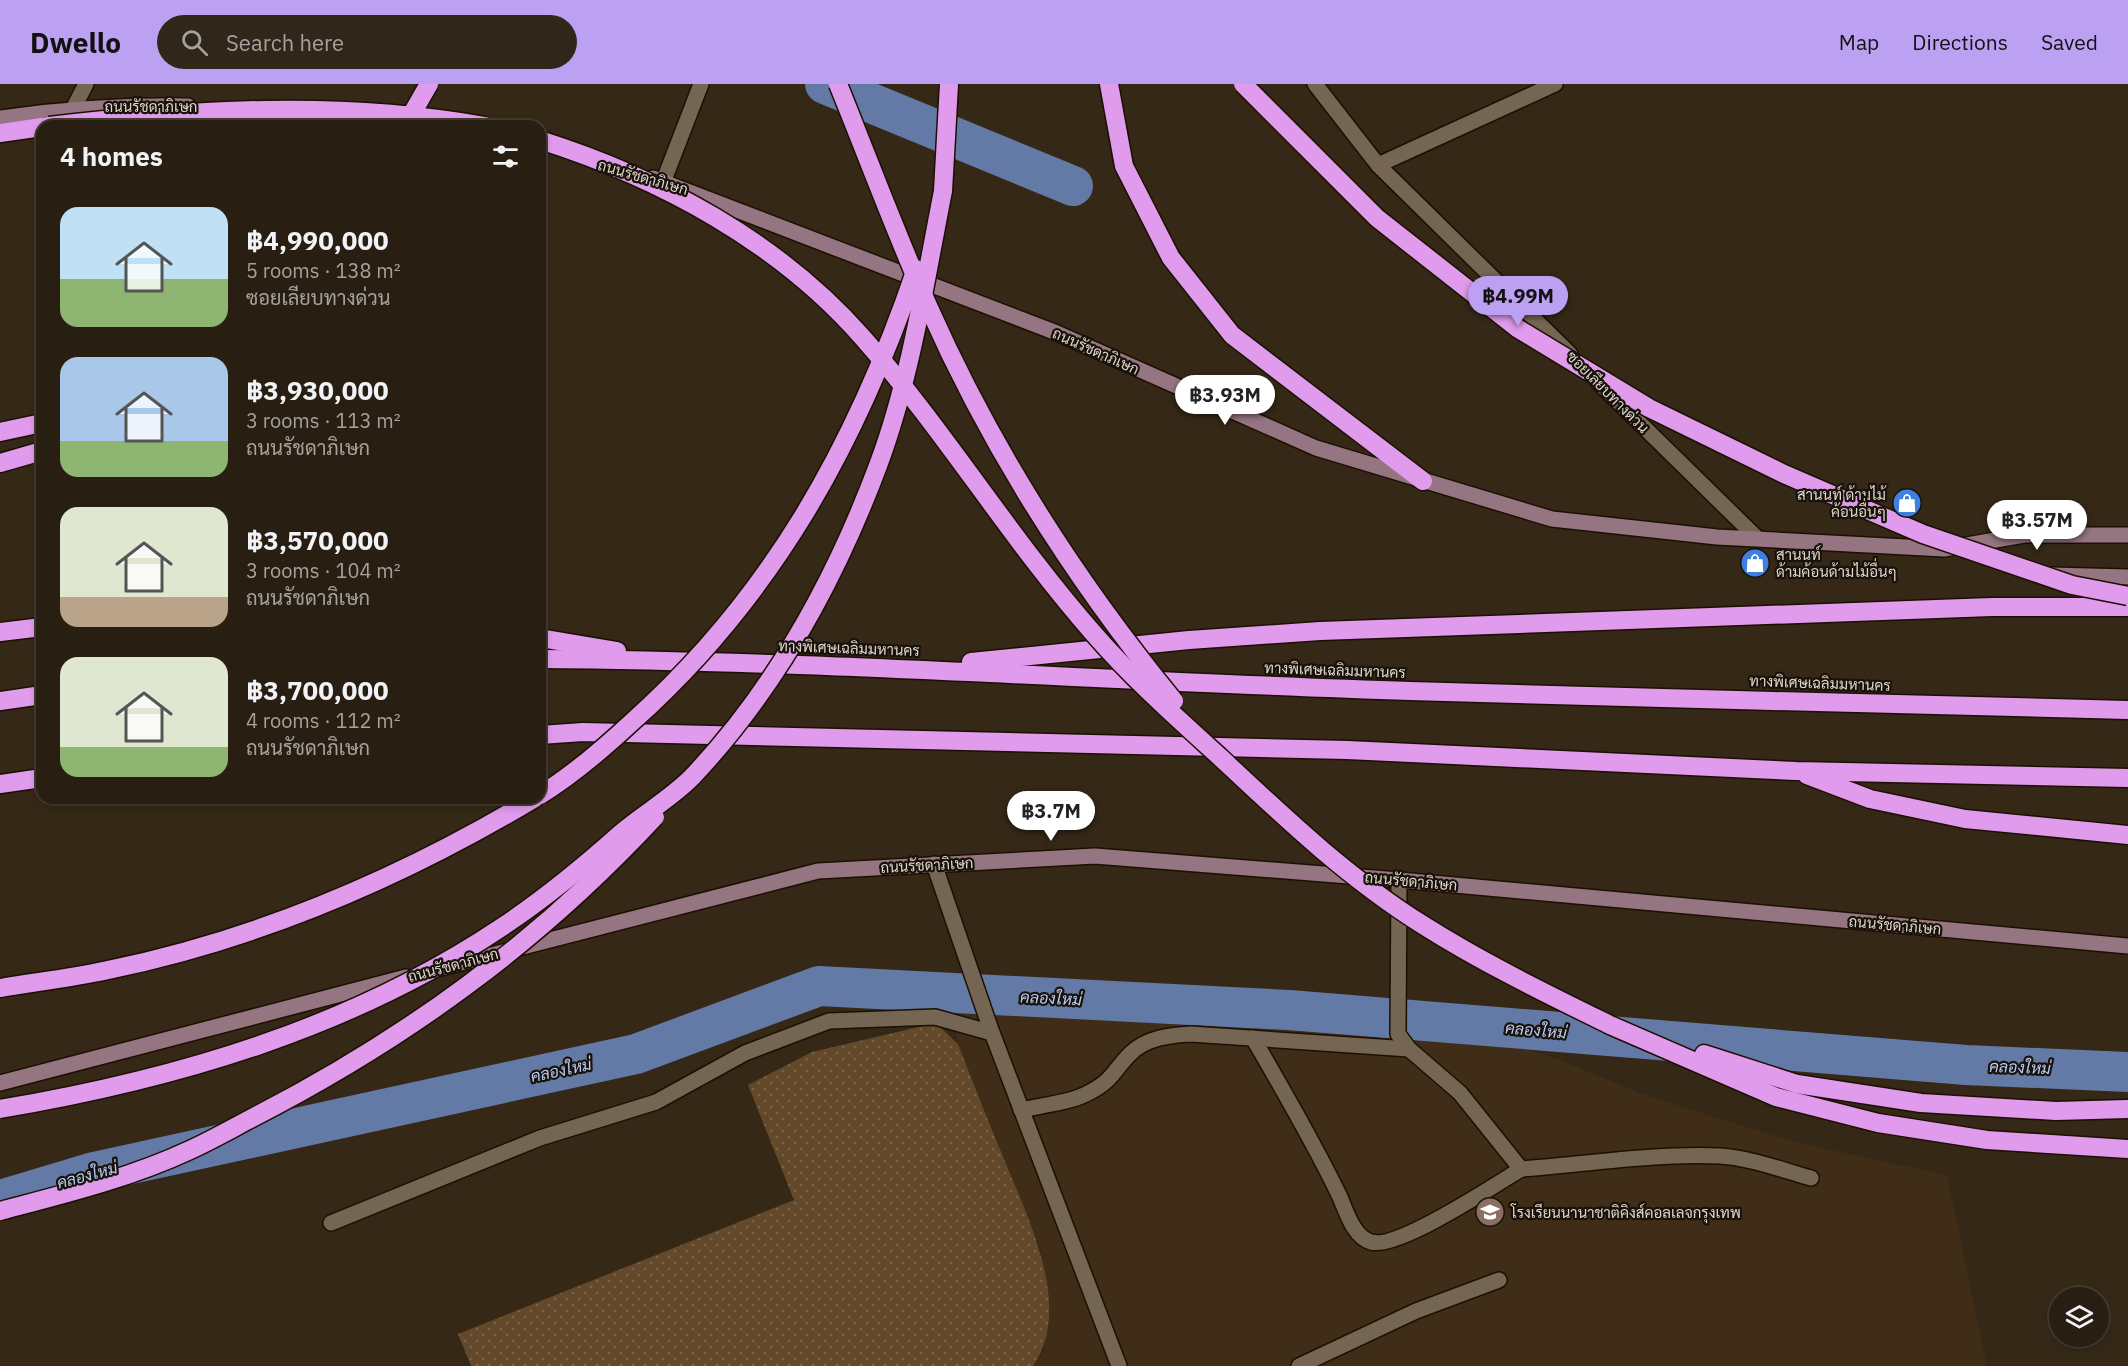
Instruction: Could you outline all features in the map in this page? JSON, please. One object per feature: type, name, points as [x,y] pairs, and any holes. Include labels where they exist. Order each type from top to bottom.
[{"type":"highway","points":[[410,120],[429,84]]},
{"type":"highway","points":[[838,84],[929,308],[1013,471],[1095,600],[1179,708],[1239,774]]},
{"type":"highway","points":[[0,1210],[130,1173],[191,1150],[308,1089],[389,1041],[495,966],[569,904],[691,778],[768,682],[799,633],[859,513],[880,461],[899,399],[916,329],[943,191],[949,84]]},
{"type":"highway","points":[[1109,84],[1124,166],[1171,258],[1232,335],[1423,481]]},
{"type":"highway","points":[[1243,84],[1369,210],[1396,232],[1517,328],[1649,408],[1784,474],[1923,534],[2072,585],[2128,596]]},
{"type":"highway","points":[[111,120],[215,110],[299,109],[403,114],[444,120]]},
{"type":"highway","points":[[0,133],[36,128]]},
{"type":"highway","points":[[546,142],[626,172],[692,204],[764,249],[826,300],[891,370],[1002,520],[1094,634],[1129,673],[1292,824],[1373,892],[1476,956],[1610,1025],[1776,1097],[1878,1123],[1987,1140],[2128,1149]]},
{"type":"highway","points":[[546,791],[601,750],[664,693],[713,640],[790,540],[844,447],[864,404],[905,302],[943,191]]},
{"type":"highway","points":[[0,432],[36,424]]},
{"type":"highway","points":[[0,463],[36,453]]},
{"type":"highway","points":[[909,668],[1189,640],[1320,631],[1992,607],[2128,608]]},
{"type":"highway","points":[[0,632],[36,628]]},
{"type":"highway","points":[[546,639],[675,660]]},
{"type":"highway","name":"ทางพิเศษเฉลิมมหานคร","points":[[546,659],[675,660],[909,668],[1411,691],[2128,710]]},
{"type":"highway","points":[[0,701],[36,696]]},
{"type":"highway","points":[[546,735],[583,732],[1347,750],[1796,771],[2128,778]]},
{"type":"highway","points":[[1796,771],[1870,799],[1965,819],[2128,835]]},
{"type":"highway","points":[[0,1109],[95,1090],[246,1051],[321,1024],[383,996],[502,927],[572,876],[626,829],[691,778]]},
{"type":"highway","points":[[0,784],[36,779]]},
{"type":"highway","points":[[0,988],[108,970],[247,933],[366,887],[467,839],[525,804]]},
{"type":"highway","points":[[1610,1025],[1797,1084],[1921,1103],[2056,1111],[2128,1109]]},
{"type":"main road","name":"ถนนรัชดาภิเษก","points":[[0,118],[74,107],[121,105],[290,108],[368,120]]},
{"type":"main road","name":"ถนนรัชดาภิเษก","points":[[546,150],[664,180],[1057,333],[1316,448],[1552,519],[1757,538],[1944,549],[2024,535],[2128,535]]},
{"type":"main road","name":"ถนนรัชดาภิเษก","points":[[1944,549],[2016,573],[2128,577]]},
{"type":"main road","name":"ถนนรัชดาภิเษก","points":[[0,1083],[818,871],[1095,856],[1399,880],[2128,946]]},
{"type":"street","points":[[74,107],[86,84]]},
{"type":"street","points":[[664,180],[701,84]]},
{"type":"street","name":"ซอยเลียบทางด่วน","points":[[1315,84],[1378,165],[1757,538]]},
{"type":"street","points":[[1378,165],[1555,84]]},
{"type":"street","points":[[934,864],[991,1031],[1119,1366]]},
{"type":"street","points":[[1399,880],[1398,1034],[1409,1049],[1460,1093],[1521,1169]]},
{"type":"street","points":[[331,1223],[540,1138],[656,1102],[745,1053],[829,1021],[936,1017],[991,1031]]},
{"type":"street","points":[[1021,1110],[1087,1094],[1113,1077],[1130,1053],[1149,1041],[1191,1034],[1409,1049]]},
{"type":"street","points":[[1253,1038],[1321,1156],[1357,1233],[1371,1243],[1388,1241],[1415,1232],[1521,1169],[1640,1159],[1722,1156],[1767,1165],[1810,1178]]},
{"type":"street","points":[[1299,1366],[1416,1311],[1499,1280]]},
{"type":"shaded area","name":"โรงเรียนนานาชาติคิงส์คอลเลจกรุงเทพ","points":[[951,1007],[1501,1041],[1560,1060],[1642,1094],[1794,1142],[1947,1175],[1987,1366],[1033,1366],[1045,1350],[1041,1250],[958,1044]]},
{"type":"shaded area","points":[[936,1023],[958,1044],[1024,1207],[1043,1262],[1048,1290],[1049,1317],[1044,1343],[1033,1366],[471,1366],[458,1334],[794,1200],[748,1085],[812,1052]]},
{"type":"waterway","points":[[825,84],[1073,186]]},
{"type":"waterway","name":"คลองใหม่","points":[[0,1200],[94,1172],[636,1054],[819,986],[1289,1010],[1966,1065],[2128,1072]]},
{"type":"place","name":"สานนท์ ด้ามไม้ ค้อนอื่นๆ","points":[[1907,503]]},
{"type":"place","name":"สานนท์ ด้ามค้อนด้ามไม้อื่นๆ","points":[[1755,563]]},
{"type":"place","name":"โรงเรียนนานาชาติคิงส์คอลเลจกรุงเทพ","points":[[1490,1212]]}]
